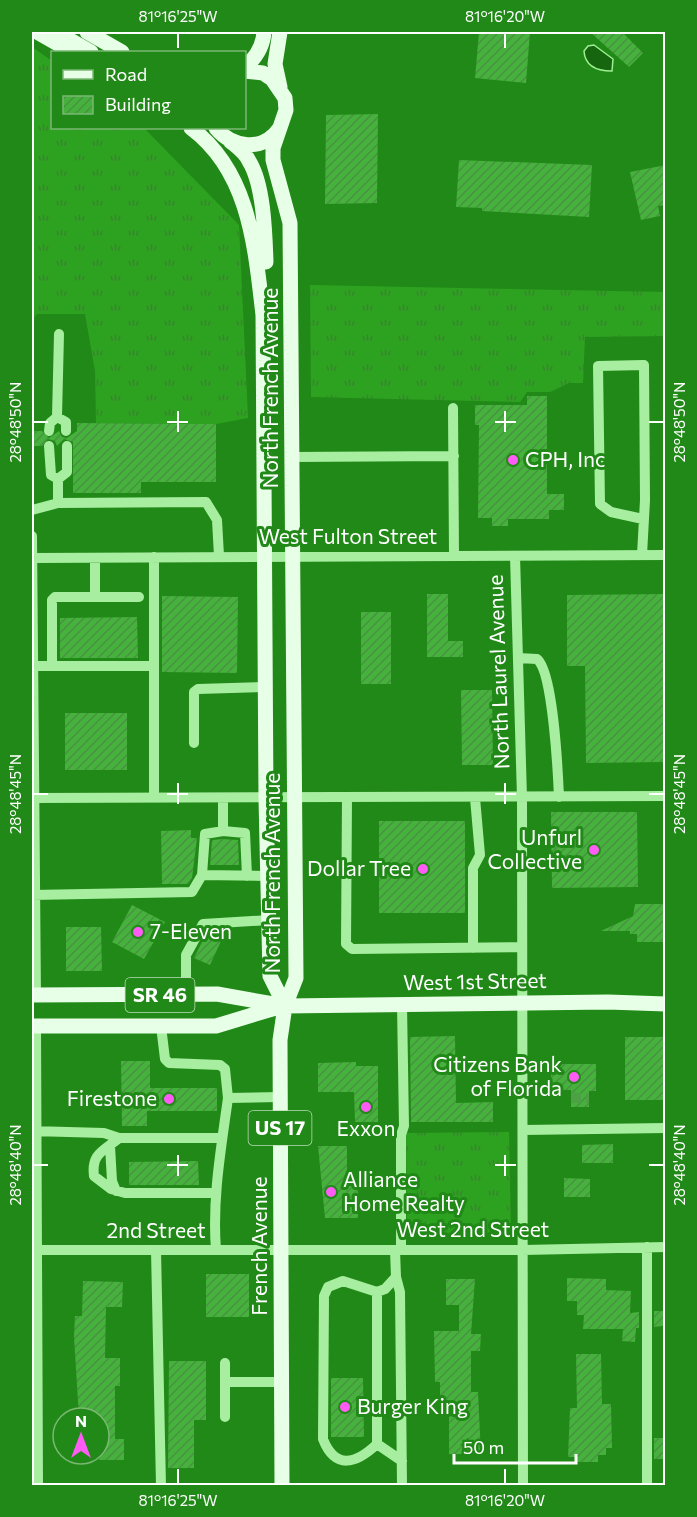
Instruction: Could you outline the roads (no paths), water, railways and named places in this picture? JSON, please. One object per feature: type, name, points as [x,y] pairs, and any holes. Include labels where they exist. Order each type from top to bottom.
[{"type":"main road","points":[[37,32],[70,51]]},
{"type":"main road","points":[[56,32],[89,51]]},
{"type":"main road","points":[[87,32],[120,51]]},
{"type":"main road","points":[[246,67],[255,59],[264,41],[264,32]]},
{"type":"main road","name":"North French Avenue","points":[[280,32],[275,64],[285,104],[283,122],[273,148],[273,160],[290,223],[296,978],[285,1006]]},
{"type":"main road","points":[[246,69],[263,73],[280,87]]},
{"type":"main road","points":[[230,141],[242,145],[267,140],[283,122]]},
{"type":"main road","name":"North French Avenue","points":[[192,129],[210,144],[230,172],[245,206],[255,244],[263,315]]},
{"type":"main road","name":"North French Avenue","points":[[217,129],[245,153],[251,163],[260,197],[267,268],[263,315],[267,876],[270,976],[285,1006]]},
{"type":"main road","name":"West 1st Street","points":[[34,995],[217,994],[285,1006],[521,1002],[666,1004]]},
{"type":"main road","name":"West 1st Street","points":[[34,1026],[216,1026],[285,1006]]},
{"type":"main road","name":"French Avenue","points":[[282,1485],[280,1040],[285,1006]]},
{"type":"street","points":[[50,431],[50,423],[57,417],[59,334]]},
{"type":"street","points":[[642,555],[643,519],[644,365],[598,366],[600,504],[611,512],[643,519]]},
{"type":"street","points":[[453,408],[454,556]]},
{"type":"street","points":[[57,417],[66,422],[66,431]]},
{"type":"street","points":[[50,446],[51,475],[58,479]]},
{"type":"street","points":[[58,479],[67,472],[67,446]]},
{"type":"street","points":[[292,457],[454,456]]},
{"type":"street","points":[[58,479],[58,503]]},
{"type":"street","points":[[32,510],[58,503],[206,502],[217,520],[219,556]]},
{"type":"street","points":[[32,536],[34,995]]},
{"type":"street","name":"West Fulton Street","points":[[32,558],[666,555]]},
{"type":"street","name":"North Laurel Avenue","points":[[515,556],[522,798],[523,1485]]},
{"type":"street","points":[[95,558],[95,597]]},
{"type":"street","points":[[154,558],[154,798]]},
{"type":"street","points":[[52,666],[52,600],[55,597],[139,597]]},
{"type":"street","points":[[518,658],[537,659],[544,670],[556,744],[559,797]]},
{"type":"street","points":[[33,666],[154,666]]},
{"type":"street","points":[[194,743],[194,692],[198,689],[266,687]]},
{"type":"street","points":[[33,798],[666,796]]},
{"type":"street","points":[[223,798],[223,831]]},
{"type":"street","points":[[348,798],[346,944],[352,950],[522,947]]},
{"type":"street","points":[[473,948],[473,868],[480,855],[475,798]]},
{"type":"street","points":[[34,895],[189,893],[194,891],[202,875],[205,834],[223,831],[245,833],[247,876]]},
{"type":"street","points":[[202,875],[267,876]]},
{"type":"street","points":[[186,994],[186,955],[203,924],[269,920]]},
{"type":"street","points":[[402,1005],[404,1126],[401,1135],[396,1277],[400,1292],[402,1485]]},
{"type":"street","points":[[34,1026],[34,1250],[38,1485]]},
{"type":"street","points":[[161,1026],[165,1059],[170,1063],[220,1065],[225,1069],[228,1098],[221,1138],[216,1192],[216,1250]]},
{"type":"street","points":[[228,1098],[280,1097]]},
{"type":"street","points":[[523,1130],[666,1128]]},
{"type":"street","points":[[34,1131],[104,1133],[119,1138],[221,1138]]},
{"type":"street","points":[[119,1138],[96,1155],[92,1166],[94,1176],[116,1191],[125,1193],[216,1192]]},
{"type":"street","points":[[110,1146],[112,1181],[116,1191]]},
{"type":"street","points":[[647,1247],[647,1485]]},
{"type":"street","name":"West 2nd Street","points":[[280,1250],[523,1250],[666,1247]]},
{"type":"street","name":"2nd Street","points":[[34,1250],[280,1250]]},
{"type":"street","points":[[156,1250],[161,1485]]},
{"type":"street","points":[[377,1444],[359,1457],[340,1461],[327,1451],[321,1428],[324,1296],[328,1287],[343,1281],[377,1292],[385,1289],[396,1277]]},
{"type":"street","points":[[377,1292],[377,1444]]},
{"type":"street","points":[[225,1363],[225,1417]]},
{"type":"street","points":[[225,1382],[281,1382]]},
{"type":"street","points":[[377,1444],[402,1461]]},
{"type":"tunnel","points":[[571,1098],[589,1098]]},
{"type":"place","name":"CPH, Inc","points":[[513,460]]},
{"type":"place","name":"Unfurl Collective","points":[[594,850]]},
{"type":"place","name":"Dollar Tree","points":[[423,869]]},
{"type":"place","name":"7-Eleven","points":[[138,932]]},
{"type":"place","name":"Citizens Bank of Florida","points":[[574,1077]]},
{"type":"place","name":"Firestone","points":[[169,1099]]},
{"type":"place","name":"Exxon","points":[[366,1107]]},
{"type":"place","name":"Alliance Home Realty","points":[[331,1192]]},
{"type":"place","name":"Burger King","points":[[345,1407]]}]
